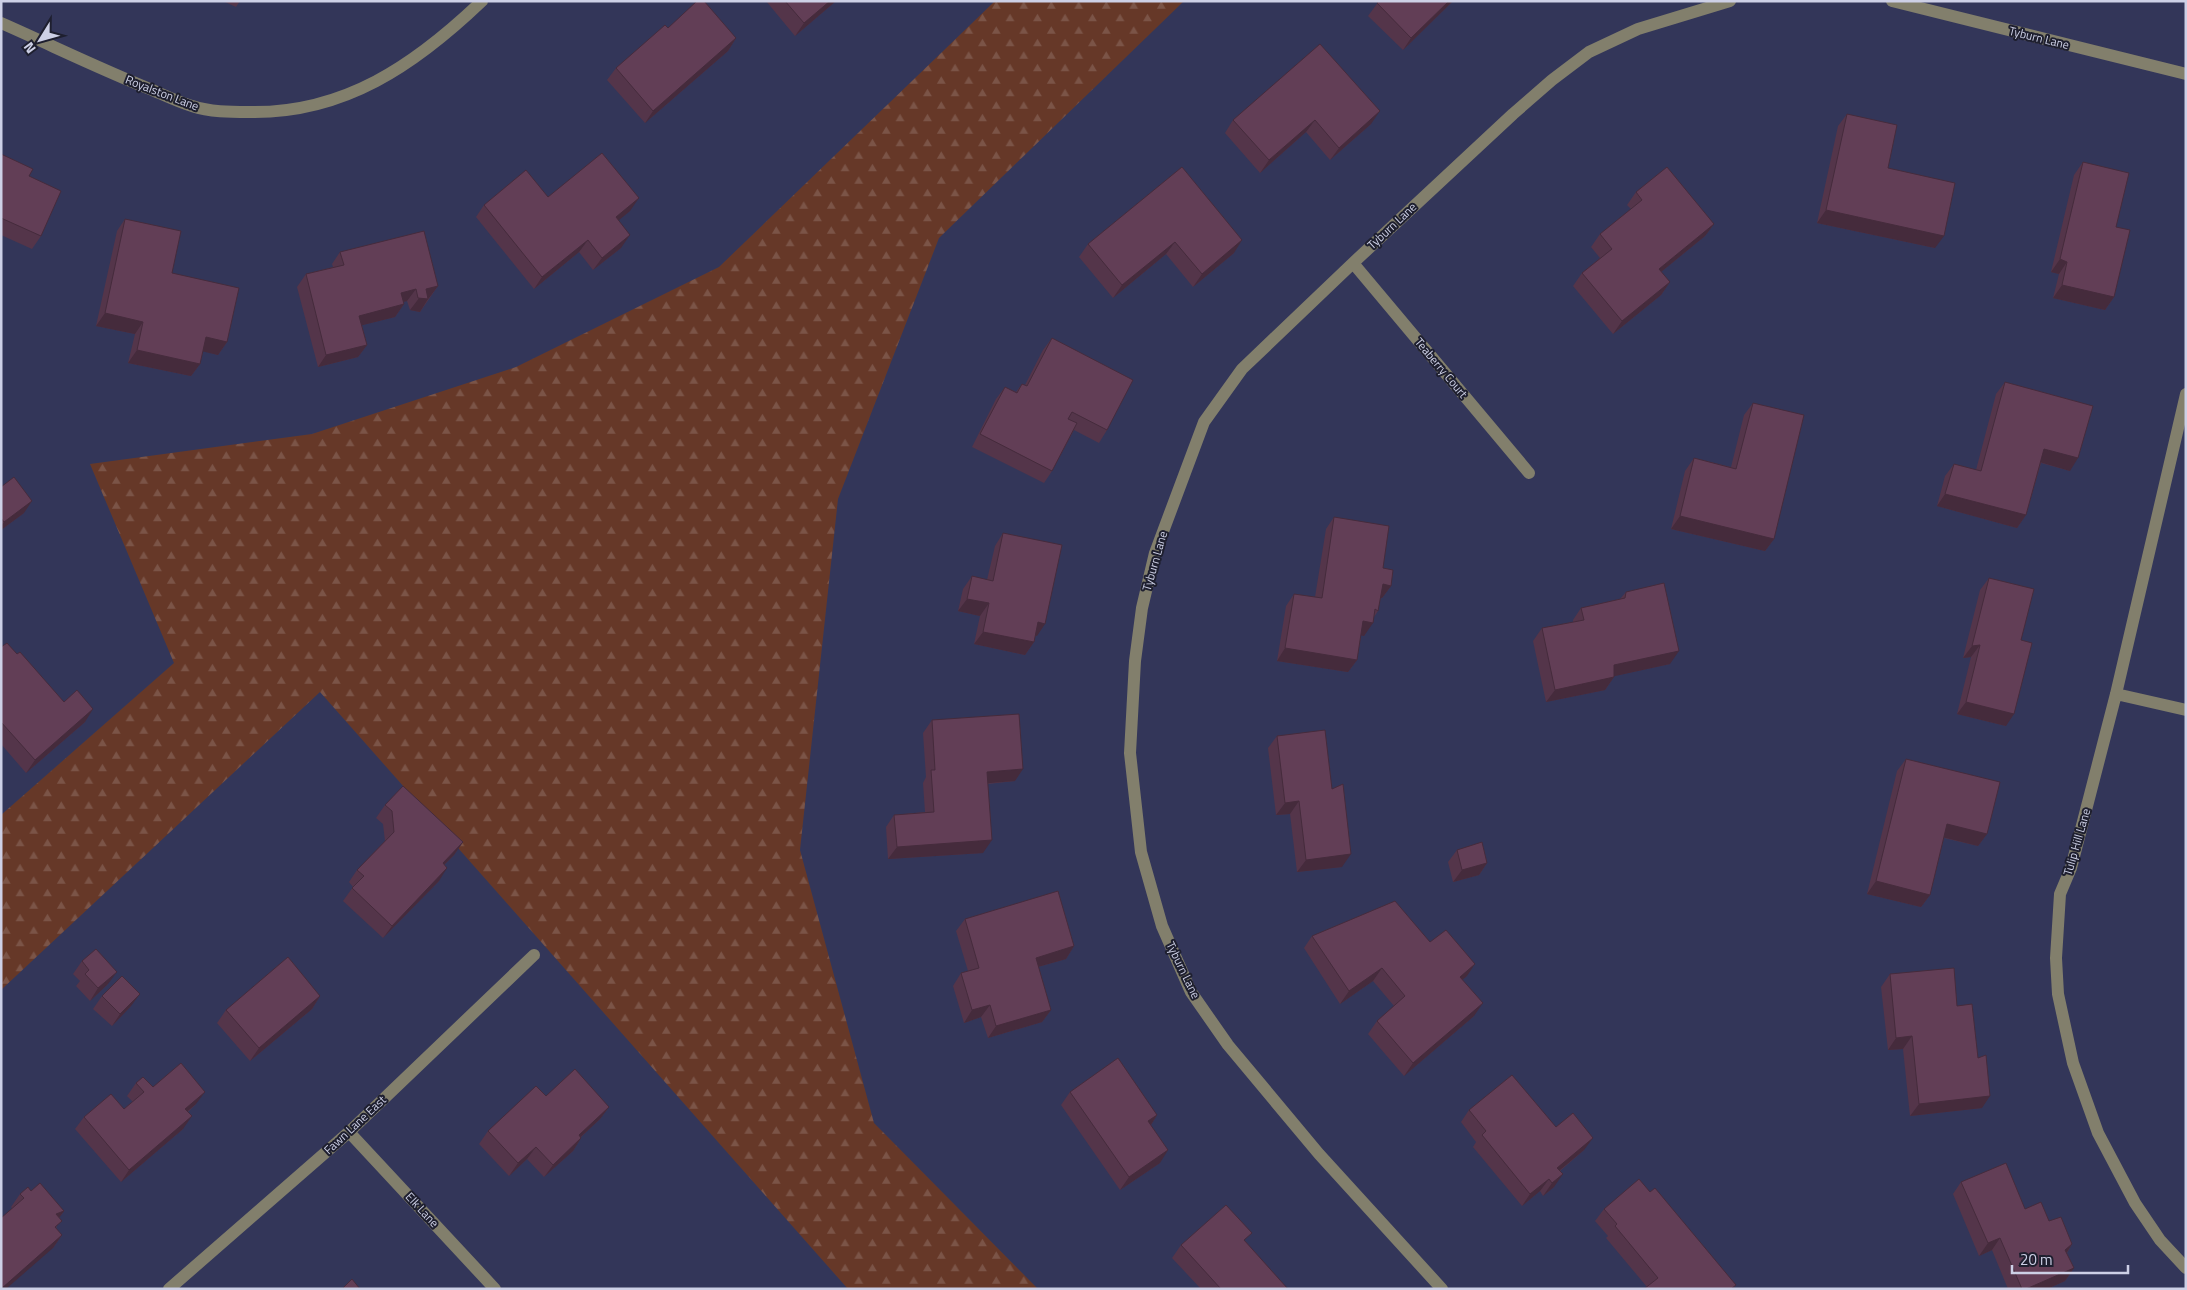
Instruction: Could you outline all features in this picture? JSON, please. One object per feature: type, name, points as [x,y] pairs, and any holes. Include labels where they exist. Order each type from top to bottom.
[{"type":"street","name":"Royalston Lane","points":[[1,23],[97,68],[194,107],[225,112],[266,112],[302,109],[330,101],[374,84],[410,61],[447,33],[482,1]]},
{"type":"street","name":"Tyburn Lane","points":[[1442,1289],[1319,1154],[1228,1045],[1191,992],[1162,926],[1141,852],[1130,753],[1135,661],[1142,608],[1155,552],[1204,422],[1242,369],[1513,114],[1552,80],[1589,52],[1638,29],[1730,1]]},
{"type":"street","name":"Tyburn Lane","points":[[1892,1],[2186,74]]},
{"type":"street","name":"Teaberry Court","points":[[1353,263],[1529,473]]},
{"type":"street","name":"Tulip Hill Lane","points":[[2186,394],[2116,694],[2071,868],[2060,894],[2056,958],[2058,994],[2073,1063],[2098,1133],[2135,1203],[2160,1240],[2186,1268]]},
{"type":"street","points":[[2116,694],[2186,710]]},
{"type":"street","name":"Fawn Lane East","points":[[169,1289],[349,1132],[534,955]]},
{"type":"street","name":"Elk Lane","points":[[349,1132],[495,1289]]},
{"type":"green space","points":[[995,1],[1184,1],[939,238],[838,499],[800,850],[874,1123],[1038,1289],[848,1289],[320,692],[1,990],[1,815],[174,663],[90,464],[312,434],[516,367],[719,267]]},
{"type":"building","points":[[697,1],[704,1],[736,38],[653,111],[616,68],[665,25],[668,28]]},
{"type":"building","points":[[785,1],[830,1],[804,23]]},
{"type":"building","points":[[1379,1],[1449,1],[1411,38],[1377,3]]},
{"type":"building","points":[[1320,44],[1380,111],[1339,148],[1315,120],[1269,160],[1233,120]]},
{"type":"building","points":[[1847,114],[1897,125],[1888,168],[1955,183],[1944,236],[1826,210]]},
{"type":"building","points":[[602,153],[639,198],[616,217],[630,235],[602,258],[588,240],[542,277],[484,205],[526,170],[548,197]]},
{"type":"building","points":[[1,154],[33,169],[29,176],[61,191],[41,236],[1,218]]},
{"type":"building","points":[[2083,162],[2129,173],[2116,227],[2130,230],[2114,297],[2062,285],[2067,262],[2060,259]]},
{"type":"building","points":[[1182,167],[1242,240],[1202,274],[1175,242],[1122,285],[1088,244]]},
{"type":"building","points":[[1667,167],[1714,224],[1659,269],[1670,282],[1622,321],[1582,273],[1612,249],[1600,234],[1642,200],[1636,192]]},
{"type":"building","points":[[125,219],[181,231],[172,273],[239,288],[227,342],[206,337],[200,364],[137,350],[143,322],[105,313]]},
{"type":"building","points":[[424,231],[438,286],[426,289],[428,299],[418,298],[416,289],[401,293],[404,304],[359,316],[367,345],[326,355],[306,274],[344,265],[340,252]]},
{"type":"building","points":[[1052,338],[1133,380],[1107,430],[1072,412],[1068,419],[1077,423],[1052,471],[980,434],[1005,387],[1017,393],[1022,384],[1027,386]]},
{"type":"building","points":[[2005,382],[2093,406],[2078,458],[2044,449],[2026,515],[1945,494],[1954,464],[1981,471]]},
{"type":"building","points":[[1753,403],[1804,415],[1774,539],[1680,516],[1694,458],[1736,469]]},
{"type":"building","points":[[14,477],[32,501],[4,522],[1,518],[1,487]]},
{"type":"building","points":[[1334,517],[1389,526],[1383,568],[1393,570],[1391,586],[1383,584],[1378,611],[1375,609],[1373,623],[1363,621],[1357,660],[1285,648],[1294,594],[1322,598]]},
{"type":"building","points":[[1003,533],[1062,545],[1045,624],[1038,622],[1034,642],[983,632],[989,603],[967,599],[972,576],[993,581]]},
{"type":"building","points":[[1989,578],[2034,589],[2021,640],[2032,643],[2014,714],[1966,702],[1980,645],[1972,646]]},
{"type":"building","points":[[1664,583],[1679,651],[1614,665],[1614,677],[1555,690],[1542,628],[1584,620],[1581,608],[1625,598],[1626,592]]},
{"type":"building","points":[[7,643],[17,654],[20,652],[64,702],[77,690],[93,709],[35,760],[1,722],[1,647]]},
{"type":"building","points":[[1019,714],[1023,769],[987,772],[992,840],[897,847],[894,815],[934,812],[931,770],[935,770],[932,720]]},
{"type":"building","points":[[1325,730],[1332,789],[1343,784],[1351,854],[1306,860],[1299,801],[1285,803],[1277,736]]},
{"type":"building","points":[[1906,759],[2000,782],[1987,834],[1947,824],[1930,895],[1876,881]]},
{"type":"building","points":[[403,786],[463,842],[443,863],[447,868],[392,926],[352,888],[364,876],[357,870],[394,832],[392,811],[385,805]]},
{"type":"building","points":[[1482,842],[1487,863],[1462,870],[1457,850]]},
{"type":"building","points":[[1058,891],[1074,946],[1036,958],[1051,1010],[996,1026],[990,1005],[972,1010],[961,973],[979,968],[965,919]]},
{"type":"building","points":[[1395,901],[1430,942],[1446,930],[1475,964],[1460,977],[1483,1003],[1413,1063],[1377,1021],[1405,996],[1382,968],[1349,991],[1312,936]]},
{"type":"building","points":[[96,949],[117,972],[98,988],[85,974],[89,970],[82,961]]},
{"type":"building","points":[[288,957],[320,996],[259,1048],[226,1010]]},
{"type":"building","points":[[1954,968],[1957,1006],[1972,1004],[1978,1058],[1986,1055],[1990,1096],[1919,1104],[1912,1036],[1896,1038],[1890,974]]},
{"type":"building","points":[[122,976],[140,994],[120,1014],[102,996]]},
{"type":"building","points":[[1118,1058],[1157,1115],[1148,1121],[1168,1150],[1129,1177],[1070,1092]]},
{"type":"building","points":[[181,1063],[205,1092],[185,1109],[192,1116],[129,1170],[84,1117],[111,1094],[124,1109],[144,1092],[136,1083],[143,1077],[153,1087]]},
{"type":"building","points":[[575,1069],[609,1107],[579,1135],[581,1138],[553,1165],[536,1147],[518,1163],[488,1131],[536,1086],[546,1096]]},
{"type":"building","points":[[1512,1075],[1556,1127],[1573,1113],[1593,1138],[1557,1168],[1563,1174],[1552,1183],[1549,1179],[1530,1194],[1482,1135],[1486,1131],[1469,1110]]},
{"type":"building","points":[[2006,1163],[2025,1209],[2041,1202],[2049,1221],[2061,1217],[2072,1244],[2065,1250],[2074,1268],[2026,1289],[2022,1289],[2000,1238],[1988,1243],[1961,1182]]},
{"type":"building","points":[[1639,1179],[1650,1192],[1655,1188],[1736,1285],[1731,1289],[1644,1289],[1658,1278],[1615,1226],[1617,1224],[1604,1209]]},
{"type":"building","points":[[40,1183],[64,1211],[56,1214],[62,1221],[55,1227],[62,1235],[1,1289],[1,1218],[24,1198],[20,1194],[28,1187],[31,1191]]},
{"type":"building","points":[[1226,1205],[1252,1233],[1244,1240],[1288,1289],[1221,1289],[1181,1245]]},
{"type":"building","points":[[352,1279],[360,1289],[342,1289]]}]
